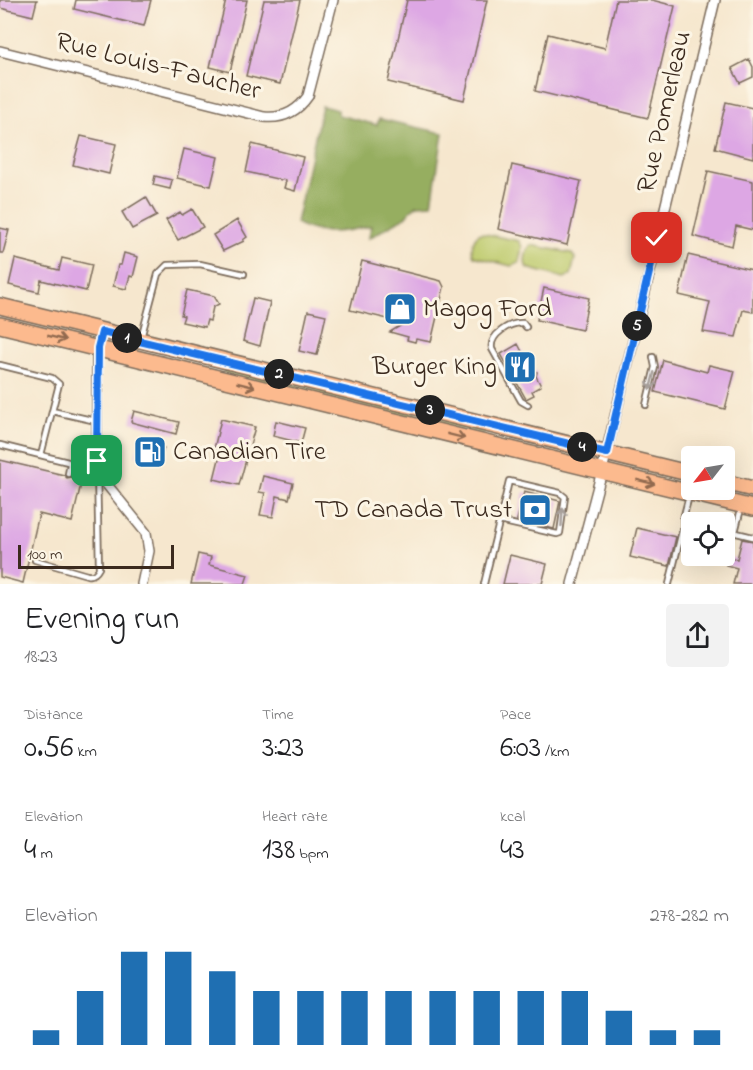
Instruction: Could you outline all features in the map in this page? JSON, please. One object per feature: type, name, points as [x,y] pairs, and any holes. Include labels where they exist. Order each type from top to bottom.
[{"type":"main road","points":[[0,306],[681,471]]},
{"type":"main road","points":[[0,325],[681,491]]},
{"type":"main road","points":[[735,485],[753,489]]},
{"type":"main road","points":[[718,500],[747,507]]},
{"type":"street","name":"Rue Louis-Faucher","points":[[0,51],[264,117],[280,117],[298,108],[308,96],[333,0]]},
{"type":"street","name":"Rue Pomerleau","points":[[572,584],[607,453],[715,0]]},
{"type":"street","points":[[102,332],[98,348],[97,461],[104,481],[140,522],[148,538],[149,557],[142,584]]},
{"type":"lane","points":[[140,341],[158,274],[163,267],[171,263],[200,264],[244,273]]},
{"type":"lane","points":[[526,327],[523,323],[516,323],[495,335],[491,342],[493,351],[520,401],[528,405]]},
{"type":"lane","points":[[646,405],[655,367],[653,357]]},
{"type":"lane","points":[[0,366],[55,379],[59,387],[41,455]]},
{"type":"lane","points":[[52,411],[96,421]]},
{"type":"lane","points":[[0,445],[69,463],[68,474]]},
{"type":"lane","points":[[35,561],[91,575],[98,572],[97,461]]},
{"type":"lane","points":[[484,584],[499,521],[509,481],[562,494],[565,500],[561,532],[557,534],[499,521]]},
{"type":"lane","points":[[747,507],[735,532],[753,537]]},
{"type":"lane","points":[[669,584],[681,535]]},
{"type":"green space","points":[[322,106],[338,110],[338,115],[377,125],[379,119],[443,133],[432,204],[417,205],[405,217],[369,238],[371,226],[324,232],[296,223]]},
{"type":"green space","points":[[481,233],[519,241],[522,247],[519,263],[511,266],[474,256],[473,243]]},
{"type":"green space","points":[[531,245],[571,253],[575,258],[571,275],[564,278],[527,268],[526,256]]},
{"type":"green space","points":[[224,370],[258,375],[485,430],[484,434],[223,373]]},
{"type":"building","points":[[0,0],[37,0],[33,16],[0,8]]},
{"type":"building","points":[[76,0],[151,0],[144,26],[74,9]]},
{"type":"building","points":[[226,0],[247,0],[230,72],[210,67]]},
{"type":"building","points":[[264,0],[300,0],[280,84],[246,76]]},
{"type":"building","points":[[407,0],[487,0],[464,100],[388,82]]},
{"type":"building","points":[[616,0],[652,0],[675,6],[648,118],[535,91],[548,34],[605,48]]},
{"type":"building","points":[[749,59],[753,67],[753,77],[740,83],[732,68]]},
{"type":"building","points":[[726,102],[753,108],[753,158],[715,148]]},
{"type":"building","points":[[81,136],[116,144],[109,174],[73,165]]},
{"type":"building","points":[[252,144],[303,157],[295,191],[284,188],[286,181],[246,172]]},
{"type":"building","points":[[184,149],[218,157],[211,186],[177,178]]},
{"type":"building","points":[[512,165],[581,181],[567,245],[498,229]]},
{"type":"building","points":[[708,171],[753,181],[753,230],[736,226],[732,246],[693,236]]},
{"type":"building","points":[[155,176],[172,180],[170,189],[153,185]]},
{"type":"building","points":[[146,197],[157,216],[132,229],[122,212]]},
{"type":"building","points":[[192,209],[203,227],[178,240],[166,220],[180,212],[182,215]]},
{"type":"building","points":[[237,220],[247,237],[244,241],[223,251],[213,235]]},
{"type":"building","points":[[0,228],[9,230],[3,253],[0,253]]},
{"type":"building","points":[[124,253],[138,257],[133,277],[130,276],[126,289],[113,286],[118,265],[121,265]]},
{"type":"building","points":[[688,255],[753,270],[753,312],[743,310],[736,337],[703,332],[710,302],[679,295]]},
{"type":"building","points":[[62,258],[92,265],[86,291],[41,280],[39,292],[9,285],[15,259],[59,270]]},
{"type":"building","points":[[362,261],[441,281],[444,287],[431,342],[416,339],[415,342],[407,340],[408,337],[390,332],[405,323],[350,310]]},
{"type":"building","points":[[544,288],[589,298],[582,330],[537,320]]},
{"type":"building","points":[[187,290],[214,296],[219,304],[213,307],[210,321],[207,320],[205,327],[182,322],[184,316],[181,315]]},
{"type":"building","points":[[253,298],[270,302],[260,346],[243,341]]},
{"type":"building","points":[[308,311],[326,315],[317,355],[299,351]]},
{"type":"building","points":[[518,344],[532,370],[537,372],[536,376],[541,386],[532,391],[534,395],[526,399],[501,354]]},
{"type":"building","points":[[663,360],[707,372],[709,365],[735,371],[725,409],[655,392]]},
{"type":"building","points":[[134,411],[179,422],[176,434],[131,422]]},
{"type":"building","points":[[221,419],[255,427],[239,485],[214,479],[221,451],[214,449]]},
{"type":"building","points":[[276,421],[305,428],[301,443],[273,436]]},
{"type":"building","points":[[139,442],[164,448],[160,461],[136,455]]},
{"type":"building","points":[[0,460],[82,480],[72,522],[39,514],[23,583],[0,577]]},
{"type":"building","points":[[263,476],[293,483],[289,499],[277,496],[273,517],[260,515],[265,493],[259,492]]},
{"type":"building","points":[[524,492],[560,501],[554,529],[517,520]]},
{"type":"building","points":[[637,528],[676,537],[669,566],[630,557]]},
{"type":"building","points":[[742,539],[753,541],[753,584],[733,584],[737,568],[730,566],[735,566],[735,559],[737,559]]},
{"type":"building","points":[[198,554],[211,557],[209,565],[248,575],[245,584],[191,584]]},
{"type":"building","points":[[510,555],[547,564],[542,584],[503,584]]},
{"type":"place","name":"Magog Ford","points":[[400,309]]},
{"type":"place","name":"Burger King","points":[[520,367]]},
{"type":"place","name":"Canadian Tire","points":[[150,452]]},
{"type":"place","name":"TD Canada Trust","points":[[535,510]]},
{"type":"route","points":[[97,461],[98,348],[102,332],[607,453],[657,238]]}]
